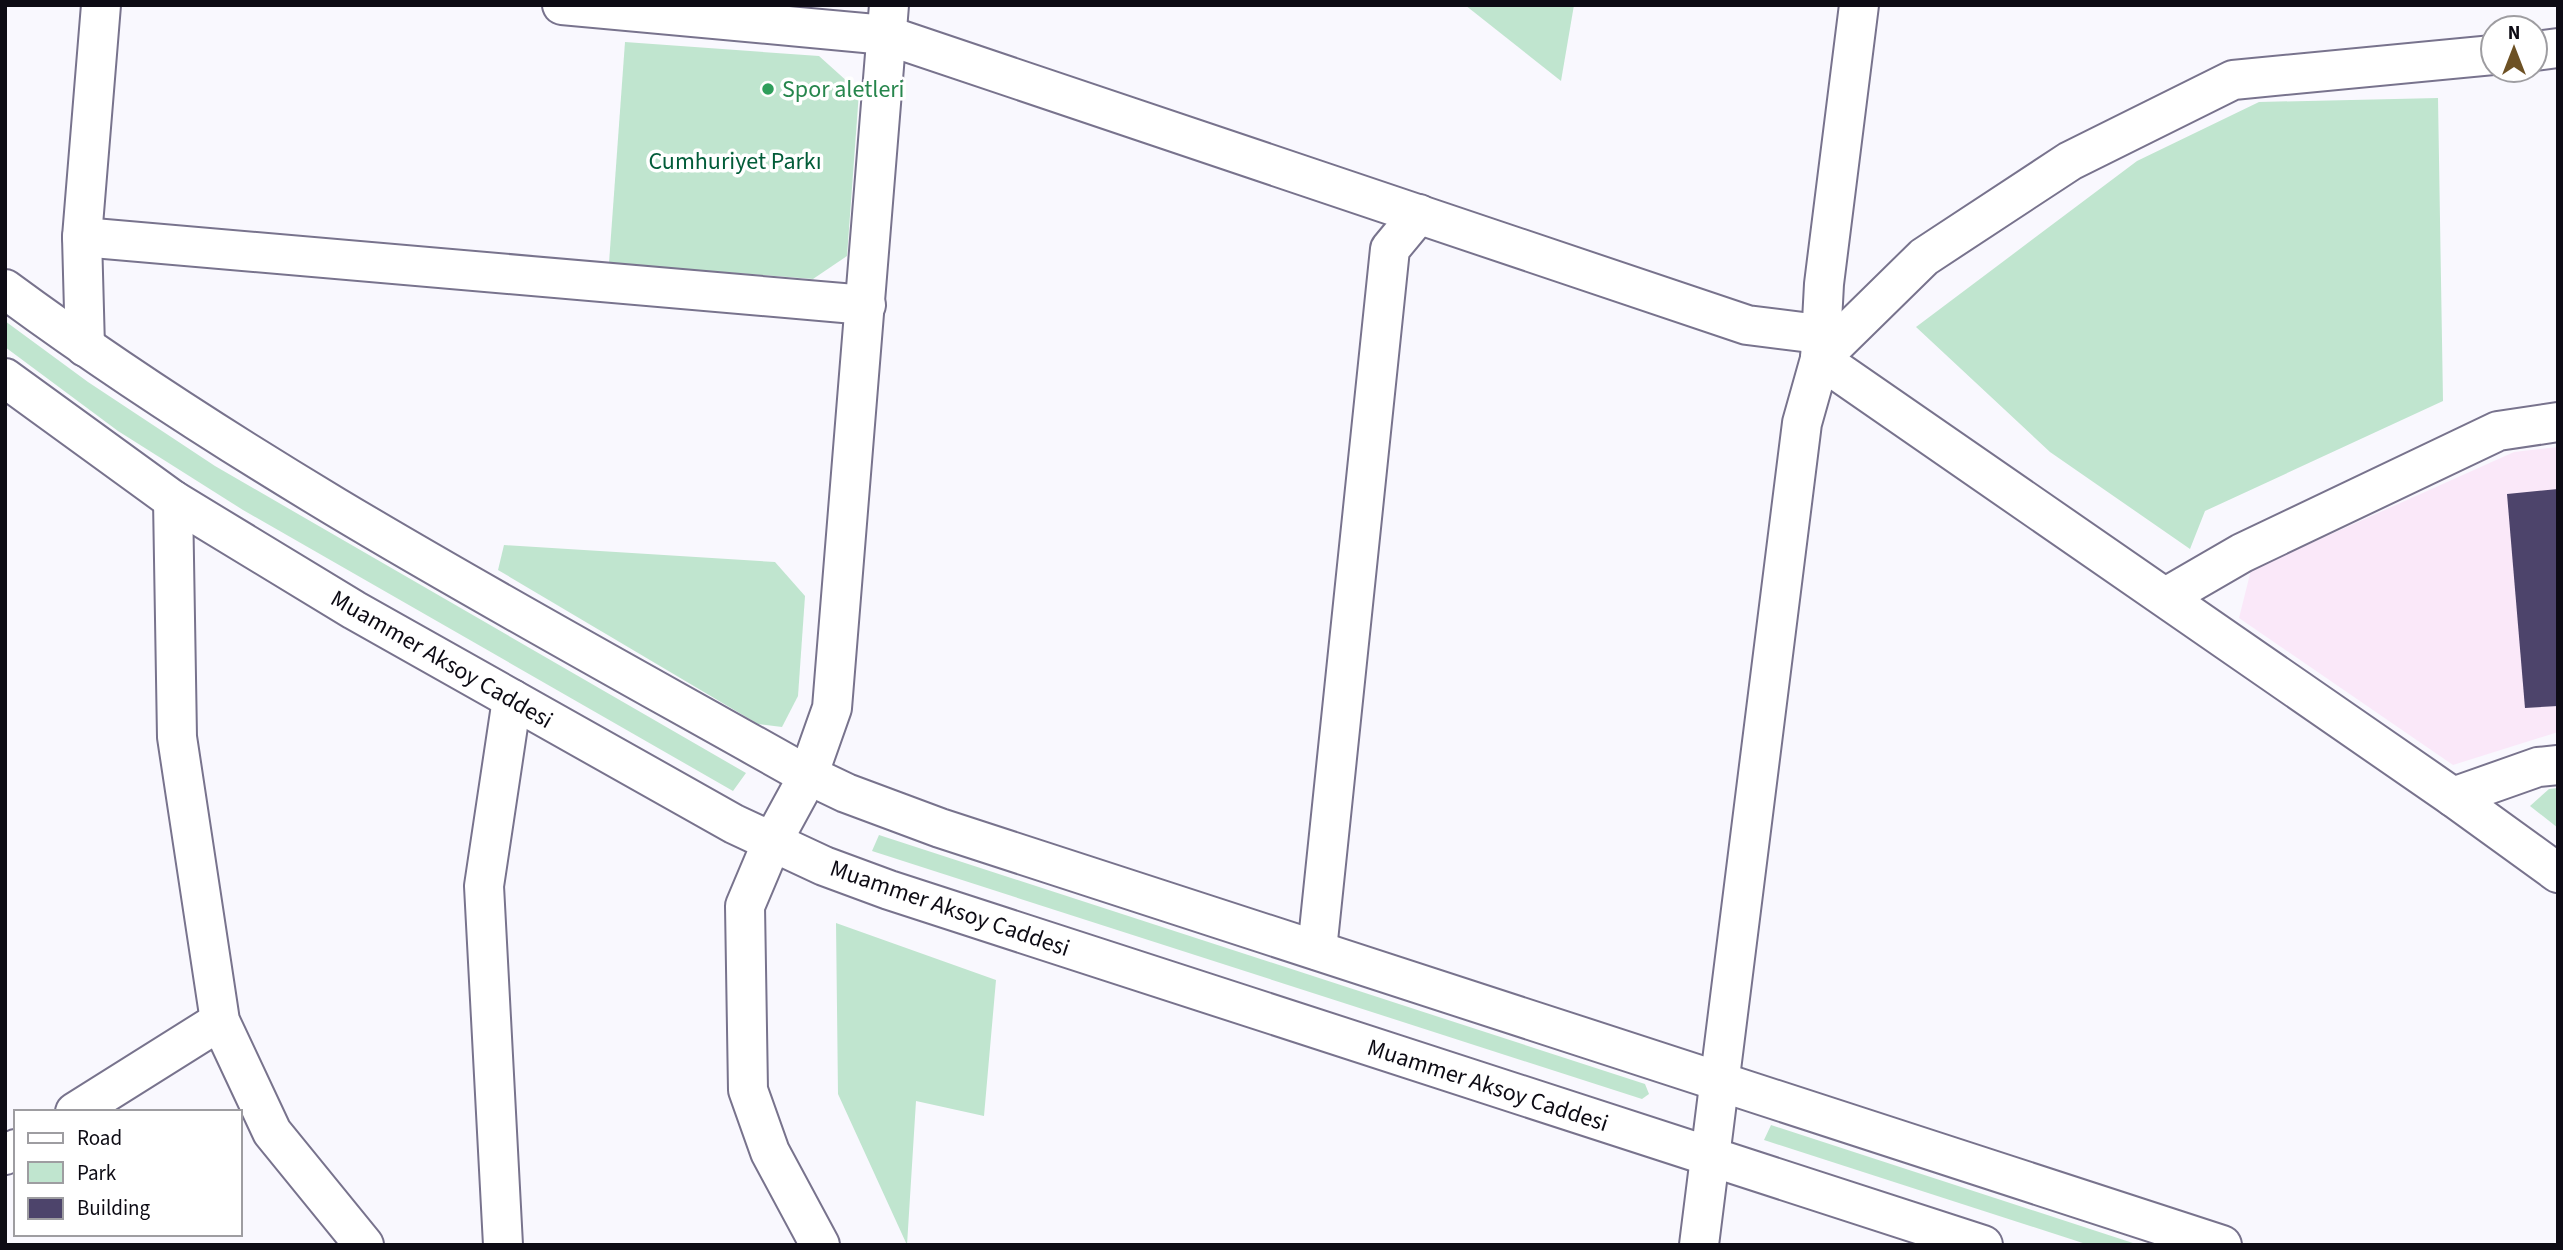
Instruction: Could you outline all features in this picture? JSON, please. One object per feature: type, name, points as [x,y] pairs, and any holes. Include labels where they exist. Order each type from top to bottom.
[{"type":"street","points":[[85,347],[82,237],[101,5]]},
{"type":"street","points":[[562,5],[888,20],[1419,214],[1746,325],[1820,347],[2166,597],[2558,873]]},
{"type":"street","points":[[1699,1245],[1802,423],[1820,347],[1859,5]]},
{"type":"street","points":[[820,1245],[770,1152],[748,1090],[745,906],[772,842],[808,776],[832,708],[888,20]]},
{"type":"street","points":[[1820,347],[1924,257],[2070,161],[2233,80],[2479,56]]},
{"type":"street","points":[[1317,950],[1390,249],[1419,214]]},
{"type":"street","points":[[82,237],[866,305]]},
{"type":"street","points":[[5,289],[85,347],[402,547],[808,776],[846,793],[940,828],[2222,1245]]},
{"type":"street","name":"Muammer Aksoy Caddesi","points":[[5,378],[173,500],[354,610],[772,842],[824,866],[890,890],[1983,1245]]},
{"type":"street","points":[[2166,597],[2242,553],[2498,431],[2558,422]]},
{"type":"street","points":[[173,500],[177,737],[219,1021],[272,1132],[364,1245]]},
{"type":"street","points":[[503,1245],[484,886],[512,699]]},
{"type":"street","points":[[2453,797],[2538,767],[2558,765]]},
{"type":"street","points":[[78,1110],[219,1021]]},
{"type":"shaded area","points":[[2558,447],[2558,732],[2453,765],[2239,618],[2251,570],[2514,452]]},
{"type":"green space","points":[[1465,5],[1574,5],[1561,81]]},
{"type":"green space","name":"Cumhuriyet Parkı","points":[[625,42],[819,56],[859,92],[847,256],[813,279],[609,263]]},
{"type":"green space","points":[[2438,98],[2443,401],[2205,511],[2190,549],[2050,452],[1916,327],[2137,161],[2259,102]]},
{"type":"green space","points":[[5,321],[88,382],[215,466],[746,773],[733,791],[243,510],[118,431],[5,347]]},
{"type":"green space","points":[[504,545],[775,562],[805,596],[798,696],[782,727],[758,724],[498,570]]},
{"type":"green space","points":[[2558,788],[2558,828],[2530,806],[2549,789]]},
{"type":"green space","points":[[879,835],[1645,1084],[1649,1094],[1642,1099],[872,851]]},
{"type":"green space","points":[[836,923],[996,980],[984,1116],[916,1101],[907,1245],[838,1094]]},
{"type":"green space","points":[[1771,1125],[2139,1245],[2089,1245],[1764,1140]]},
{"type":"building","points":[[2558,489],[2558,706],[2525,708],[2507,494]]},
{"type":"place","name":"Spor aletleri","points":[[768,89]]}]
